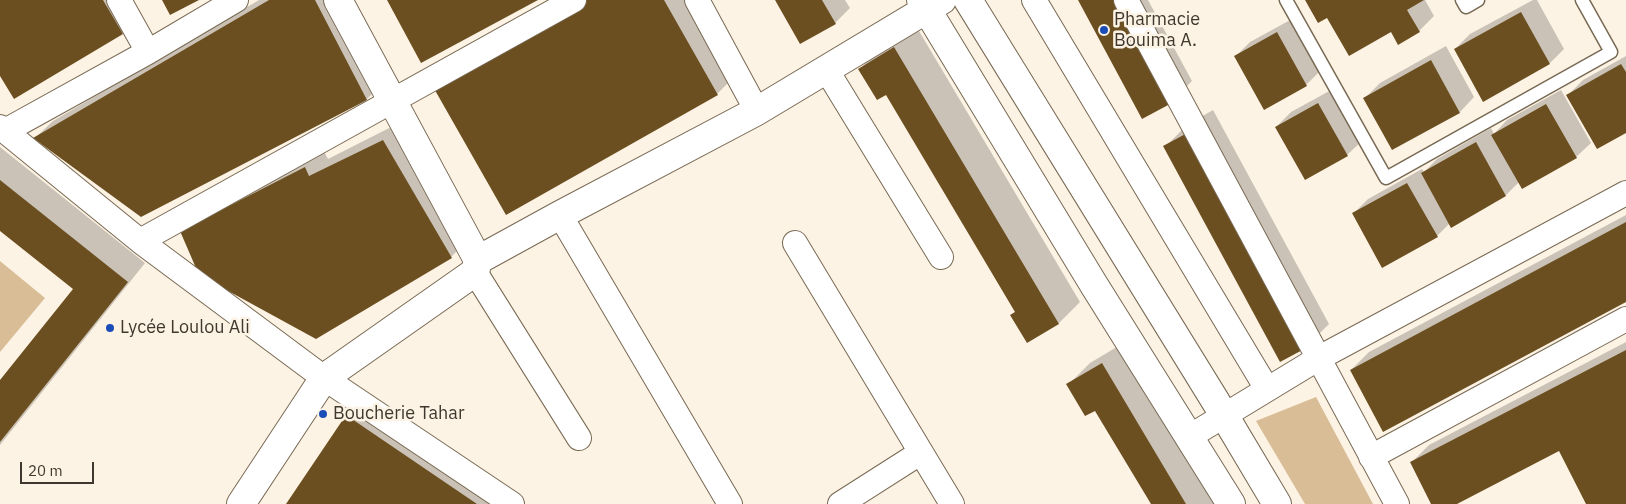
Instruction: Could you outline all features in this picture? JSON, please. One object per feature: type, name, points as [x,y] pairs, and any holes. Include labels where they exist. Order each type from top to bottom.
[{"type":"street","points":[[119,0],[148,52]]},
{"type":"street","points":[[236,0],[148,52],[2,129],[140,241],[324,378],[512,504]]},
{"type":"street","points":[[338,0],[476,266],[579,438]]},
{"type":"street","points":[[140,241],[574,0]]},
{"type":"street","points":[[697,0],[757,111]]},
{"type":"street","points":[[968,0],[1277,504]]},
{"type":"street","points":[[1034,0],[1267,389]]},
{"type":"street","points":[[1126,0],[1397,504]]},
{"type":"street","points":[[241,504],[324,378],[476,266],[560,215],[757,111],[930,3],[1231,504]]},
{"type":"street","points":[[826,69],[942,257]]},
{"type":"street","points":[[1189,437],[1318,358],[1626,193]]},
{"type":"street","points":[[560,215],[730,504]]},
{"type":"street","points":[[795,243],[952,504]]},
{"type":"street","points":[[1372,457],[1626,319]]},
{"type":"street","points":[[840,504],[920,453]]},
{"type":"lane","points":[[1286,0],[1386,178],[1611,52],[1582,0]]},
{"type":"lane","points":[[1462,0],[1466,7],[1478,0]]},
{"type":"shaded area","points":[[0,261],[45,298],[0,352]]},
{"type":"shaded area","points":[[1316,397],[1373,504],[1305,504],[1256,421]]},
{"type":"building","points":[[0,0],[103,0],[123,34],[14,99],[0,76]]},
{"type":"building","points":[[162,0],[199,0],[170,15]]},
{"type":"building","points":[[269,0],[315,0],[367,100],[141,217],[33,138]]},
{"type":"building","points":[[387,0],[538,0],[421,63]]},
{"type":"building","points":[[582,0],[664,0],[718,95],[506,215],[432,85]]},
{"type":"building","points":[[775,0],[822,0],[836,24],[800,44]]},
{"type":"building","points":[[1078,0],[1114,0],[1170,104],[1142,119]]},
{"type":"building","points":[[1305,0],[1424,0],[1407,10],[1420,32],[1398,45],[1391,32],[1349,56],[1327,18],[1318,23]]},
{"type":"building","points":[[1521,12],[1550,64],[1483,102],[1454,49]]},
{"type":"building","points":[[1277,32],[1307,86],[1264,110],[1234,56]]},
{"type":"building","points":[[894,47],[1059,324],[1027,343],[1010,315],[1015,312],[886,95],[877,100],[858,69]]},
{"type":"building","points":[[1431,60],[1460,113],[1392,150],[1363,98]]},
{"type":"building","points":[[1621,64],[1626,72],[1626,133],[1597,149],[1566,95]]},
{"type":"building","points":[[1318,103],[1348,156],[1305,180],[1275,127]]},
{"type":"building","points":[[1546,104],[1577,158],[1522,189],[1491,135]]},
{"type":"building","points":[[1191,131],[1308,347],[1280,362],[1163,146]]},
{"type":"building","points":[[383,140],[452,258],[316,339],[199,275],[180,231],[305,167],[309,176]]},
{"type":"building","points":[[1476,142],[1506,196],[1451,228],[1421,173]]},
{"type":"building","points":[[0,180],[128,282],[0,442],[0,380],[73,289],[0,231]]},
{"type":"building","points":[[1407,183],[1438,237],[1382,268],[1352,213]]},
{"type":"building","points":[[1626,222],[1626,302],[1383,432],[1350,370]]},
{"type":"building","points":[[1626,350],[1626,504],[1586,504],[1559,451],[1457,504],[1431,504],[1410,462]]},
{"type":"building","points":[[1102,363],[1186,504],[1151,504],[1095,411],[1085,416],[1066,384]]},
{"type":"building","points":[[346,415],[477,504],[286,504]]},
{"type":"place","name":"Pharmacie Bouima A.","points":[[1104,30]]},
{"type":"place","name":"Lycée Loulou Ali","points":[[110,328]]},
{"type":"place","name":"Boucherie Tahar","points":[[323,414]]}]
